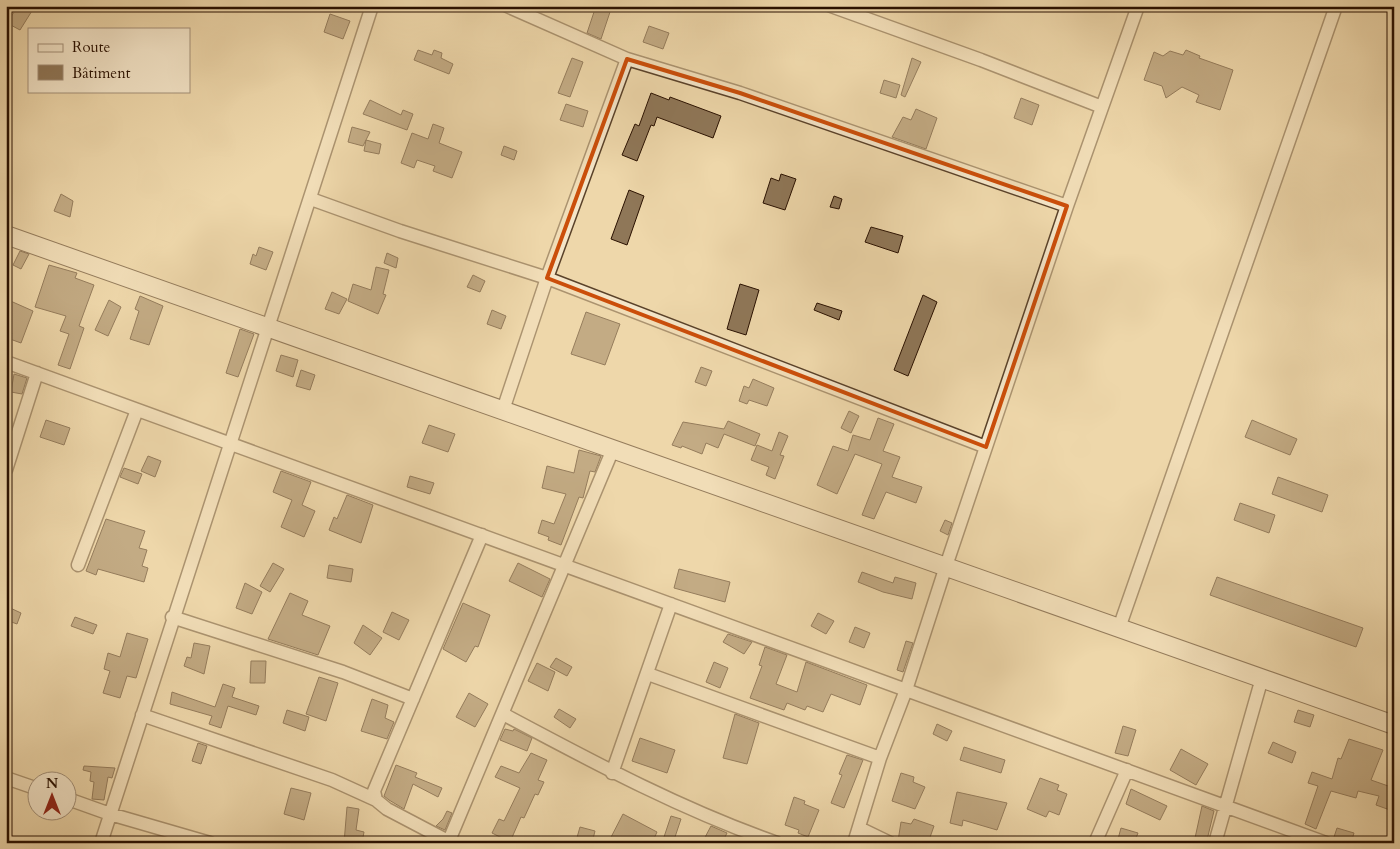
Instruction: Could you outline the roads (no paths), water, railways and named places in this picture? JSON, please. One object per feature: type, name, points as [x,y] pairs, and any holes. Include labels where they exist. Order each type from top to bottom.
[{"type":"main road","points":[[6,235],[1394,724]]},
{"type":"street","points":[[101,843],[266,326],[311,199],[372,6]]},
{"type":"street","points":[[507,6],[626,59],[740,92],[1068,206]]},
{"type":"street","points":[[831,6],[981,60],[1102,107]]},
{"type":"street","points":[[854,843],[880,758],[906,690],[986,447],[1138,6]]},
{"type":"street","points":[[1119,628],[1336,6]]},
{"type":"street","points":[[503,410],[547,278],[626,59]]},
{"type":"street","points":[[311,199],[400,231],[547,278],[986,447]]},
{"type":"street","points":[[6,362],[1326,843]]},
{"type":"street","points":[[6,470],[37,373]]},
{"type":"street","points":[[78,565],[137,410]]},
{"type":"street","points":[[142,715],[332,780],[376,800],[387,809],[448,842],[614,449]]},
{"type":"street","points":[[376,800],[374,791],[482,535]]},
{"type":"street","points":[[612,773],[671,604]]},
{"type":"street","points":[[172,618],[343,672],[413,699]]},
{"type":"street","points":[[648,674],[880,758]]},
{"type":"street","points":[[1215,843],[1262,678]]},
{"type":"street","points":[[503,714],[612,773],[712,820],[777,843]]},
{"type":"street","points":[[1095,843],[1128,770]]},
{"type":"street","points":[[6,778],[28,786]]},
{"type":"street","points":[[78,803],[110,814],[210,843]]},
{"type":"street","points":[[859,828],[890,843]]}]
